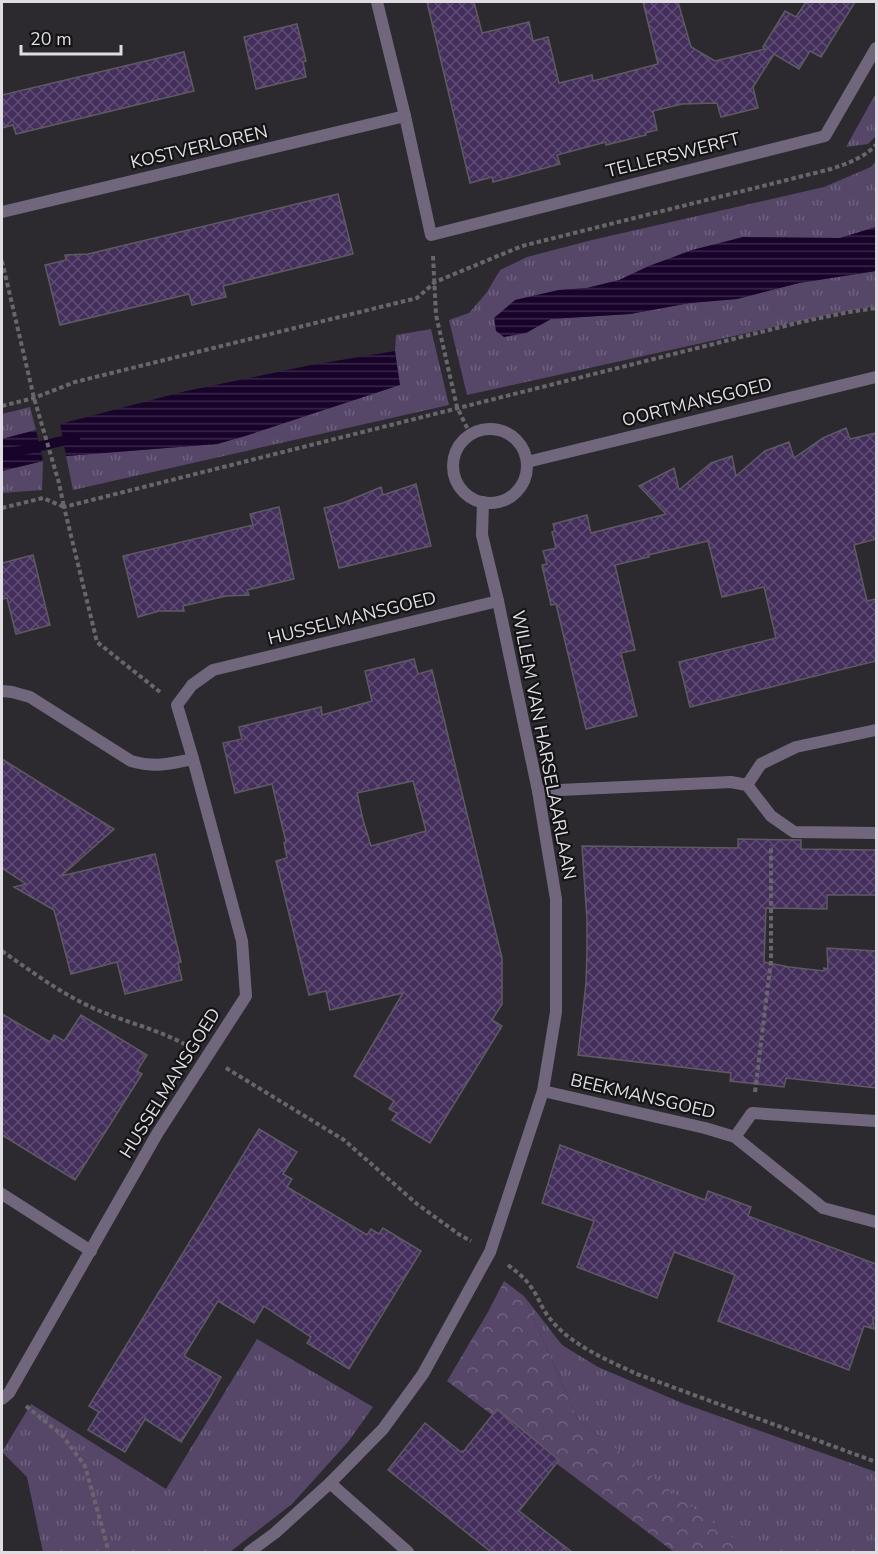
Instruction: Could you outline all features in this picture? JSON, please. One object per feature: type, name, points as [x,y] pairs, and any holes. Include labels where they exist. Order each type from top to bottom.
[{"type":"street","points":[[377,2],[431,235]]},
{"type":"street","name":"TELLERSWERFT","points":[[431,235],[825,136],[876,48]]},
{"type":"street","name":"KOSTVERLOREN","points":[[2,212],[405,116]]},
{"type":"street","name":"OORTMANSGOED","points":[[527,462],[876,377]]},
{"type":"street","points":[[484,429],[499,430],[513,437],[522,448],[527,462],[526,476],[520,488],[509,497],[497,502],[483,502],[469,497],[459,486],[453,472],[453,458],[459,444],[470,434],[484,429]]},
{"type":"street","points":[[483,502],[483,535],[498,601]]},
{"type":"street","name":"HUSSELMANSGOED","points":[[5,1396],[157,1134],[246,996],[242,941],[177,705],[192,685],[213,670],[498,601]]},
{"type":"street","name":"WILLEM VAN HARSELAARLAAN","points":[[249,1552],[275,1533],[330,1483],[382,1430],[423,1374],[490,1252],[543,1091],[556,1012],[556,899],[538,791],[498,601]]},
{"type":"street","points":[[2,691],[30,697],[131,761],[148,766],[193,759]]},
{"type":"street","points":[[747,785],[761,764],[796,747],[876,730]]},
{"type":"street","points":[[538,791],[731,782],[747,785],[771,816],[794,832],[876,833]]},
{"type":"street","name":"BEEKMANSGOED","points":[[543,1091],[735,1137],[823,1208],[876,1222]]},
{"type":"street","points":[[752,1113],[876,1121]]},
{"type":"street","name":"BEEKMANSGOED","points":[[735,1137],[752,1113]]},
{"type":"street","points":[[2,1194],[91,1251]]},
{"type":"street","points":[[330,1483],[408,1552]]},
{"type":"path","points":[[2,406],[34,398],[75,382],[417,298],[435,282],[522,246],[851,163],[864,156],[876,145]]},
{"type":"path","points":[[431,235],[436,315],[457,407],[470,434]]},
{"type":"path","points":[[2,261],[40,424],[59,483],[97,642],[177,705]]},
{"type":"path","points":[[2,508],[43,498],[64,507],[801,322],[876,308]]},
{"type":"path","points":[[752,1113],[771,961],[771,816]]},
{"type":"path","points":[[2,951],[73,998],[180,1041],[344,1140],[417,1204],[522,1276],[532,1288],[548,1316],[564,1332],[601,1358],[637,1374],[876,1462]]},
{"type":"path","points":[[5,1396],[62,1435],[85,1466],[107,1552]]},
{"type":"green space","points":[[876,93],[876,136],[868,144],[846,147]]},
{"type":"green space","points":[[876,161],[876,227],[840,238],[743,237],[649,266],[620,280],[515,300],[526,333],[551,319],[630,314],[690,303],[737,299],[799,283],[876,271],[876,306],[467,395],[449,320],[469,313],[487,292],[500,270],[527,257],[592,240],[824,187],[871,167]]},
{"type":"green space","points":[[431,329],[449,405],[73,490],[66,456],[217,444],[399,385],[395,351],[396,335]]},
{"type":"green space","points":[[30,407],[36,430],[2,439],[2,414]]},
{"type":"green space","points":[[43,461],[42,490],[2,493],[2,471]]},
{"type":"green space","points":[[504,1281],[524,1296],[578,1420],[751,1552],[674,1552],[447,1381]]},
{"type":"green space","points":[[524,1296],[562,1345],[598,1367],[682,1403],[876,1472],[876,1552],[750,1552],[578,1420]]},
{"type":"green space","points":[[257,1339],[373,1407],[348,1442],[292,1504],[230,1552],[43,1552],[27,1477],[2,1452],[31,1404],[166,1489]]},
{"type":"shaded area","points":[[876,227],[876,271],[799,283],[737,299],[690,303],[630,314],[551,319],[526,333],[504,337],[496,331],[494,318],[515,300],[559,290],[587,288],[619,280],[692,250],[743,237],[840,238]]},
{"type":"shaded area","points":[[395,351],[400,385],[245,436],[217,444],[66,456],[60,424],[182,392],[311,365]]},
{"type":"shaded area","points":[[36,430],[43,461],[2,471],[2,439]]},
{"type":"building","points":[[427,2],[474,2],[482,33],[529,22],[533,41],[548,37],[559,83],[592,75],[593,81],[658,64],[643,2],[678,2],[691,47],[715,61],[765,49],[763,47],[785,11],[796,17],[806,2],[855,2],[821,57],[810,51],[799,69],[774,54],[753,87],[758,108],[721,117],[717,103],[682,104],[653,111],[657,130],[645,133],[646,135],[606,145],[606,142],[557,155],[560,164],[493,182],[492,177],[470,183]]},
{"type":"building","points":[[297,24],[306,61],[303,62],[306,77],[256,89],[244,37]]},
{"type":"building","points":[[184,52],[194,91],[16,134],[13,125],[2,128],[2,95]]},
{"type":"building","points":[[338,194],[353,254],[223,286],[226,297],[192,305],[189,294],[60,325],[45,265],[66,260],[65,255],[88,254]]},
{"type":"building","points":[[846,428],[850,439],[876,433],[876,539],[854,545],[867,601],[876,599],[876,661],[690,707],[679,662],[776,638],[764,587],[722,597],[708,541],[648,555],[649,557],[615,565],[635,650],[621,653],[637,716],[586,729],[556,604],[551,605],[542,565],[547,564],[543,551],[556,548],[552,532],[555,531],[553,524],[587,515],[591,533],[666,514],[639,486],[674,468],[679,490],[711,463],[732,456],[736,476],[765,451],[789,442],[794,458],[823,438]]},
{"type":"building","points":[[416,484],[431,546],[339,568],[324,508],[343,503],[381,487],[383,495]]},
{"type":"building","points":[[279,507],[294,579],[247,590],[249,595],[226,596],[183,606],[184,611],[159,611],[138,617],[123,556],[253,525],[250,514]]},
{"type":"building","points":[[33,555],[50,625],[16,634],[7,598],[2,599],[2,563]]},
{"type":"building","points":[[414,659],[418,674],[432,670],[502,958],[502,1004],[492,1020],[502,1026],[430,1143],[392,1120],[397,1113],[389,1109],[394,1101],[354,1076],[403,993],[330,1010],[326,991],[309,995],[276,861],[287,858],[284,843],[286,842],[272,784],[235,793],[223,743],[242,739],[239,727],[321,707],[322,715],[372,701],[365,671]],"holes":[[[413,781],[426,831],[371,846],[357,793]]]},
{"type":"building","points":[[2,759],[114,829],[61,876],[155,854],[181,962],[178,963],[182,980],[125,994],[117,962],[71,974],[54,910],[14,887],[26,884],[2,868]]},
{"type":"building","points":[[738,839],[801,840],[801,849],[876,850],[876,895],[827,895],[827,909],[766,908],[764,962],[824,971],[824,968],[828,969],[827,948],[876,951],[876,1088],[786,1078],[784,1087],[730,1081],[731,1073],[578,1055],[587,951],[582,846],[738,848]]},
{"type":"building","points":[[2,1014],[50,1042],[54,1035],[64,1041],[81,1015],[147,1055],[137,1071],[142,1074],[75,1180],[2,1135]]},
{"type":"building","points":[[259,1129],[297,1152],[283,1174],[292,1179],[287,1187],[367,1235],[371,1229],[379,1234],[383,1228],[421,1251],[349,1369],[307,1343],[311,1337],[264,1306],[254,1323],[218,1301],[184,1356],[221,1377],[210,1397],[181,1442],[145,1419],[125,1452],[88,1430],[99,1412],[89,1406]]},
{"type":"building","points":[[560,1145],[705,1200],[708,1191],[751,1207],[748,1216],[876,1264],[874,1329],[864,1326],[849,1370],[718,1321],[735,1275],[674,1252],[657,1298],[577,1267],[594,1221],[542,1203]]},
{"type":"building","points":[[497,1409],[559,1460],[519,1511],[572,1552],[491,1552],[388,1470],[425,1423],[463,1452]]},
{"type":"waterway","points":[[2,455],[75,438]]}]
